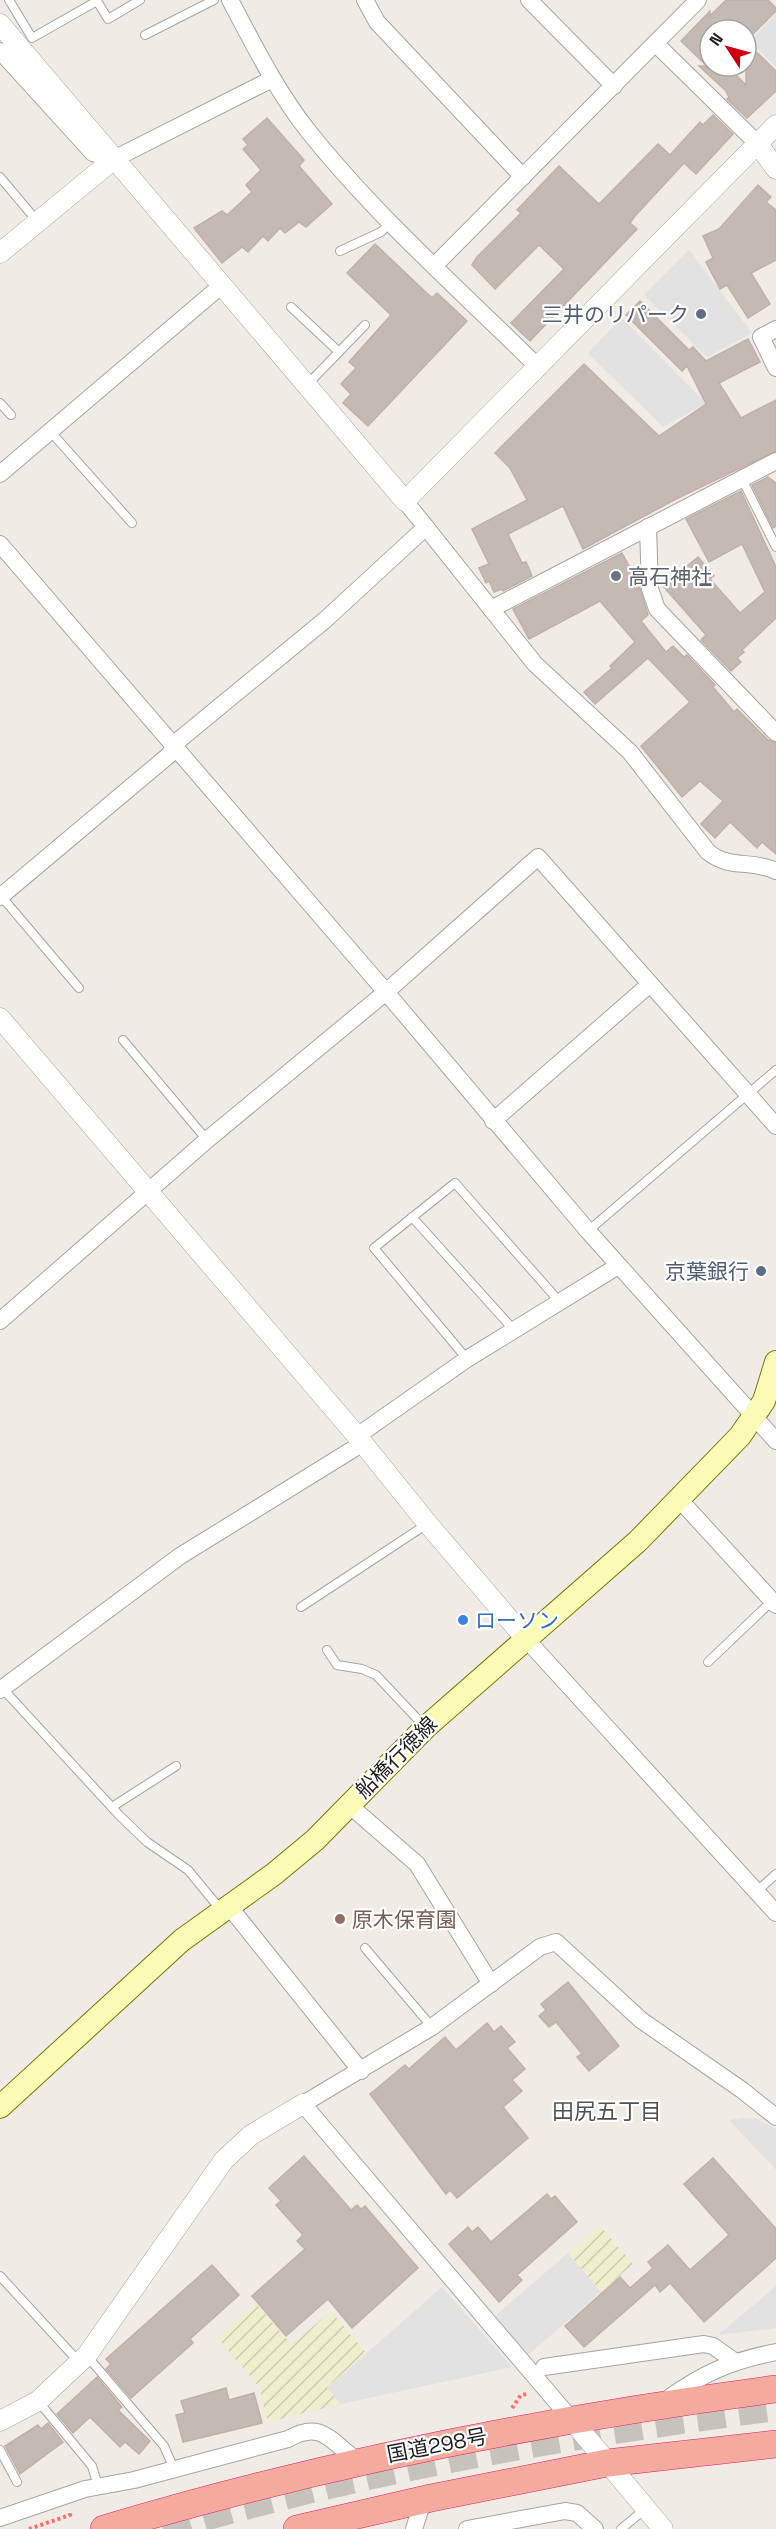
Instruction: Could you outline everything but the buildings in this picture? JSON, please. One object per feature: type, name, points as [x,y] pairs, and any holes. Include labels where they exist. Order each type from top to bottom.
[{"type":"highway","name":"国道298号","points":[[104,2529],[197,2501],[358,2460],[571,2419],[660,2404],[776,2389]]},
{"type":"highway","points":[[297,2529],[431,2498],[607,2463],[776,2444]]},
{"type":"main road","name":"船橋行徳線","points":[[0,2106],[182,1941],[315,1840],[426,1727],[638,1541],[740,1436],[773,1387],[776,1362]]},
{"type":"street","points":[[230,0],[272,79],[308,131],[356,187],[538,367]]},
{"type":"street","points":[[365,0],[377,22],[523,177]]},
{"type":"street","points":[[529,0],[614,86]]},
{"type":"street","points":[[435,265],[698,0]]},
{"type":"street","points":[[0,24],[405,501],[535,664],[643,766],[708,852],[722,862],[761,864],[776,872]]},
{"type":"street","points":[[656,44],[758,144],[776,169]]},
{"type":"street","points":[[0,51],[93,153],[114,159]]},
{"type":"street","points":[[2,247],[114,159],[272,79]]},
{"type":"street","points":[[405,501],[776,125]]},
{"type":"street","points":[[0,474],[222,285]]},
{"type":"street","points":[[776,329],[760,337],[776,368]]},
{"type":"street","points":[[491,609],[776,461]]},
{"type":"street","points":[[648,527],[650,589],[657,609],[776,733]]},
{"type":"street","points":[[0,896],[174,749],[179,740],[325,620],[426,528]]},
{"type":"street","points":[[0,544],[174,749],[386,992],[618,1266],[776,1441]]},
{"type":"street","points":[[0,1321],[207,1140],[386,992],[538,857],[776,1126]]},
{"type":"street","points":[[493,1121],[650,984]]},
{"type":"street","points":[[0,1018],[360,1439],[428,1524],[526,1639],[776,1913]]},
{"type":"street","points":[[1,1689],[180,1556],[360,1439],[467,1359],[558,1300],[618,1266]]},
{"type":"street","points":[[679,1499],[774,1603]]},
{"type":"street","points":[[349,1805],[417,1864],[491,1984]]},
{"type":"street","points":[[225,1908],[361,2071]]},
{"type":"street","points":[[0,2421],[38,2401],[83,2359],[224,2160],[251,2135],[432,2027],[540,1947],[556,1942],[642,2020],[773,2109]]},
{"type":"street","points":[[303,2104],[663,2529]]},
{"type":"street","points":[[544,2367],[704,2344],[713,2346],[734,2361]]},
{"type":"street","points":[[660,2404],[704,2374],[734,2361],[776,2352]]},
{"type":"street","points":[[0,2518],[98,2486],[174,2469],[310,2431],[321,2432],[358,2460]]},
{"type":"street","points":[[414,2529],[420,2510],[431,2498]]},
{"type":"street","points":[[467,2529],[505,2525],[565,2511],[577,2513],[595,2529]]},
{"type":"lane","points":[[9,0],[32,38],[97,1],[108,19],[140,0]]},
{"type":"lane","points":[[145,35],[214,0]]},
{"type":"lane","points":[[0,177],[38,221]]},
{"type":"lane","points":[[340,251],[381,232],[392,222]]},
{"type":"lane","points":[[291,307],[339,352]]},
{"type":"lane","points":[[307,385],[365,325]]},
{"type":"lane","points":[[0,404],[11,415]]},
{"type":"lane","points":[[50,431],[132,523]]},
{"type":"lane","points":[[742,478],[776,547]]},
{"type":"lane","points":[[0,896],[79,988]]},
{"type":"lane","points":[[123,1040],[207,1140]]},
{"type":"lane","points":[[588,1231],[776,1070]]},
{"type":"lane","points":[[467,1359],[374,1248],[455,1183],[558,1300]]},
{"type":"lane","points":[[412,1217],[513,1329]]},
{"type":"lane","points":[[302,1607],[428,1524]]},
{"type":"lane","points":[[708,1662],[774,1603]]},
{"type":"lane","points":[[327,1650],[337,1665],[362,1669],[376,1675],[426,1727]]},
{"type":"lane","points":[[1,1689],[147,1842],[188,1870],[225,1908]]},
{"type":"lane","points":[[112,1807],[176,1766]]},
{"type":"lane","points":[[756,1892],[776,1874]]},
{"type":"lane","points":[[365,1948],[432,2027]]},
{"type":"lane","points":[[0,2276],[83,2359],[164,2446],[174,2469]]},
{"type":"lane","points":[[38,2401],[92,2466],[98,2486]]},
{"type":"lane","points":[[0,2450],[17,2482]]},
{"type":"lane","points":[[621,2529],[645,2509]]},
{"type":"green space","points":[[600,2226],[633,2264],[601,2292],[568,2253]]},
{"type":"green space","points":[[256,2304],[292,2345],[331,2311],[366,2353],[327,2387],[341,2404],[268,2422],[259,2387],[217,2337]]},
{"type":"shaded area","points":[[776,14],[776,67],[758,49],[758,33]]},
{"type":"shaded area","name":"三井のリパーク","points":[[689,250],[752,333],[707,357],[644,295]]},
{"type":"shaded area","points":[[622,318],[706,403],[663,427],[588,353]]},
{"type":"shaded area","points":[[757,2119],[776,2129],[776,2170],[729,2120]]},
{"type":"shaded area","points":[[568,2253],[601,2292],[528,2355],[495,2316]]},
{"type":"shaded area","points":[[776,2286],[776,2328],[718,2335]]},
{"type":"shaded area","points":[[442,2287],[512,2367],[341,2404],[327,2388]]},
{"type":"tunnel","points":[[163,2529],[314,2488],[391,2471],[621,2429],[776,2407]]},
{"type":"place","name":"三井のリパーク","points":[[701,314]]},
{"type":"place","name":"高石神社","points":[[616,576]]},
{"type":"place","name":"京葉銀行","points":[[761,1271]]},
{"type":"place","name":"ローソン","points":[[463,1620]]},
{"type":"place","name":"原木保育園","points":[[340,1919]]},
{"type":"district","name":"田尻五丁目","points":[[607,2111]]}]
